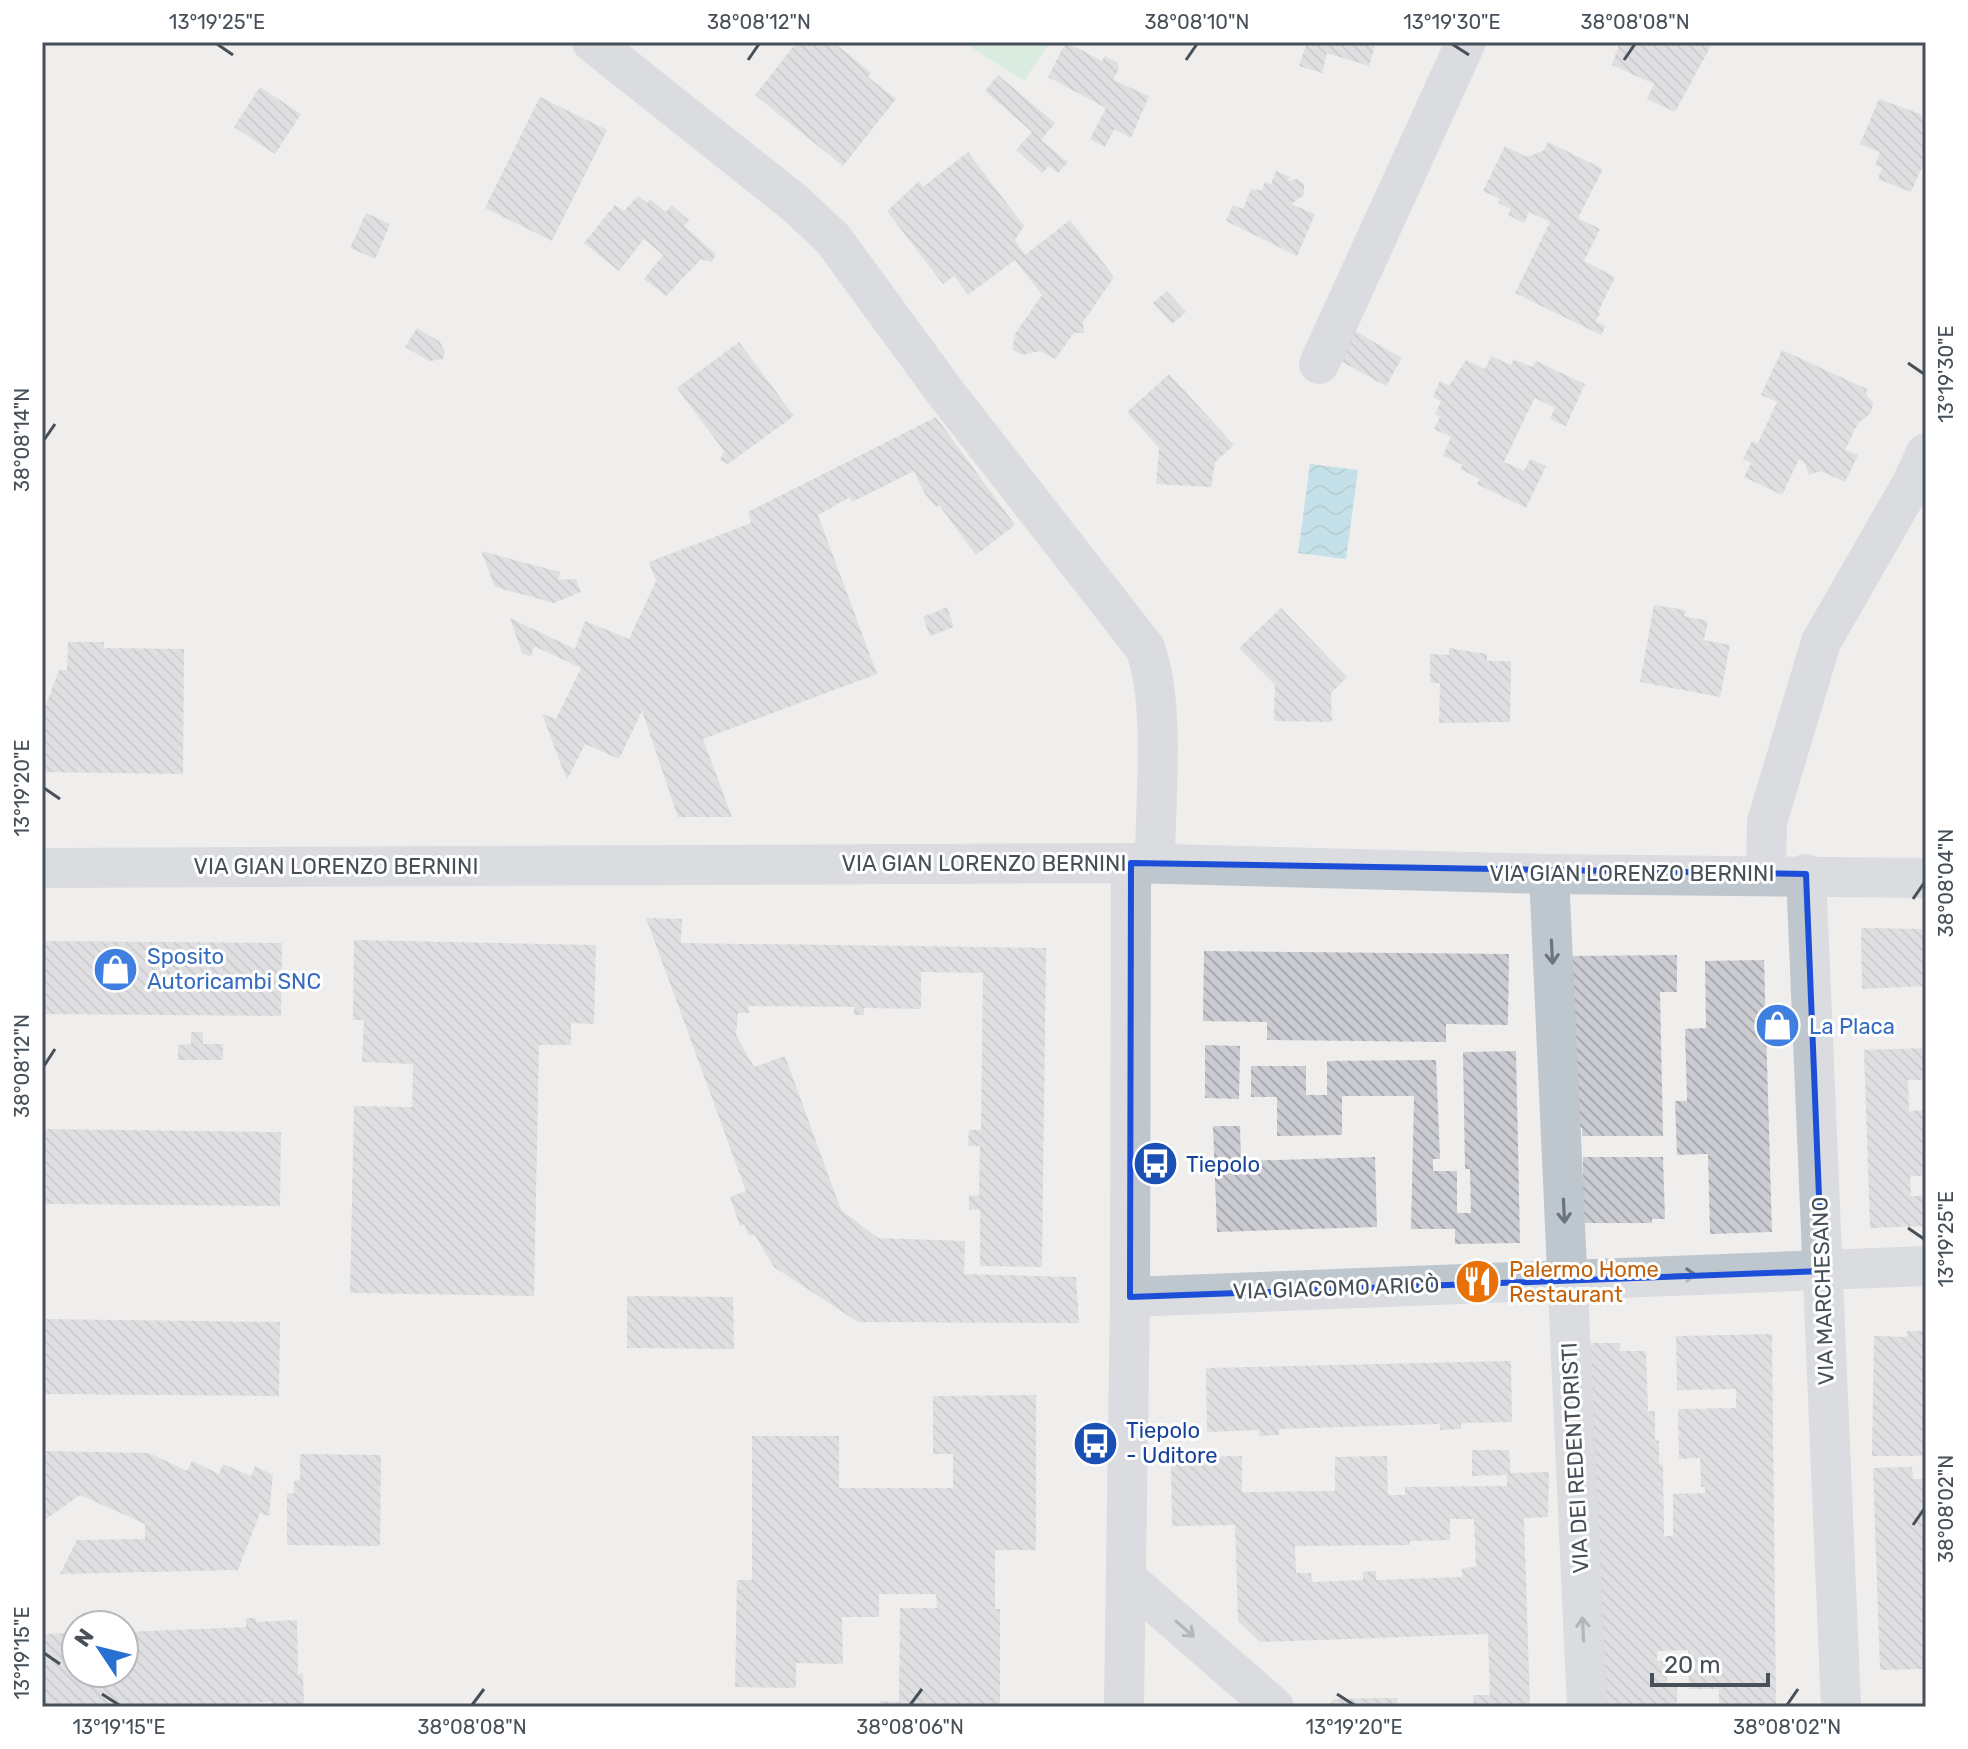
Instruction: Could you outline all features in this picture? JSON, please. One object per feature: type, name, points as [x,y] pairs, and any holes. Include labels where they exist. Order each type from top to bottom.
[{"type":"street","points":[[592,42],[797,205],[833,239],[945,392],[1145,648],[1152,667],[1155,699],[1143,863],[1130,1297],[1124,1707]]},
{"type":"street","points":[[1319,364],[1466,42]]},
{"type":"street","points":[[1766,874],[1767,822],[1821,642],[1911,485],[1926,453]]},
{"type":"street","name":"VIA GIAN LORENZO BERNINI","points":[[42,868],[1143,863],[1549,874],[1806,874],[1926,878]]},
{"type":"street","name":"VIA DEI REDENTORISTI","points":[[1549,874],[1587,1707]]},
{"type":"street","name":"VIA MARCHESANO","points":[[1806,874],[1841,1707]]},
{"type":"street","name":"VIA GIACOMO ARICÒ","points":[[1130,1297],[1926,1266]]},
{"type":"street","points":[[1126,1578],[1274,1707]]},
{"type":"highlighted area","points":[[1131,863],[1806,874],[1822,1271],[1130,1297]]},
{"type":"green space","points":[[963,42],[1050,42],[1024,81]]},
{"type":"water","points":[[1310,464],[1358,470],[1346,559],[1298,553]]},
{"type":"building","points":[[797,42],[833,42],[871,73],[868,77],[896,99],[843,166],[755,95]]},
{"type":"building","points":[[1066,42],[1102,61],[1105,56],[1117,62],[1119,69],[1113,80],[1149,96],[1131,138],[1114,129],[1105,147],[1090,139],[1106,108],[1048,77]]},
{"type":"building","points":[[1307,42],[1376,42],[1369,66],[1327,53],[1322,73],[1299,66]]},
{"type":"building","points":[[1620,42],[1713,42],[1675,112],[1647,99],[1654,84],[1612,65]]},
{"type":"building","points":[[998,75],[1055,123],[1041,140],[1068,162],[1058,173],[1049,166],[1042,173],[1016,150],[1032,132],[985,91]]},
{"type":"building","points":[[260,87],[301,114],[275,154],[234,127]]},
{"type":"building","points":[[540,97],[607,130],[552,241],[485,208]]},
{"type":"building","points":[[1879,99],[1926,116],[1926,158],[1911,192],[1878,179],[1882,168],[1875,165],[1880,152],[1860,144]]},
{"type":"building","points":[[1548,142],[1603,169],[1578,218],[1600,229],[1584,261],[1615,277],[1598,312],[1596,322],[1606,326],[1601,335],[1515,293],[1550,222],[1529,212],[1524,223],[1508,215],[1511,209],[1498,203],[1500,199],[1483,191],[1505,146],[1527,157],[1543,151]]},
{"type":"building","points":[[968,152],[1024,226],[1015,240],[1025,255],[1070,220],[1114,277],[1083,322],[1084,333],[1074,333],[1055,359],[1040,351],[1021,355],[1012,349],[1015,334],[1042,295],[1015,260],[968,295],[954,276],[943,284],[887,211],[919,181],[923,187]]},
{"type":"building","points":[[1276,171],[1290,177],[1287,181],[1297,179],[1304,184],[1304,195],[1291,204],[1315,214],[1297,256],[1226,221],[1233,205],[1243,209],[1251,189],[1262,190],[1265,182],[1271,184]]},
{"type":"building","points":[[638,196],[647,203],[650,199],[666,212],[671,205],[689,220],[684,226],[716,254],[712,262],[701,259],[666,296],[644,279],[663,255],[644,239],[619,271],[584,243],[615,205],[624,211]]},
{"type":"building","points":[[366,213],[390,224],[375,259],[350,248]]},
{"type":"building","points":[[1167,291],[1186,312],[1172,324],[1153,303]]},
{"type":"building","points":[[417,328],[440,342],[445,352],[443,359],[429,361],[405,347]]},
{"type":"building","points":[[1353,330],[1402,358],[1386,386],[1337,359]]},
{"type":"building","points":[[739,342],[794,416],[728,464],[720,460],[724,451],[677,388]]},
{"type":"building","points":[[1782,350],[1867,389],[1866,394],[1873,403],[1871,413],[1858,423],[1845,450],[1858,455],[1845,482],[1821,471],[1809,475],[1804,462],[1799,459],[1782,495],[1744,477],[1751,463],[1743,459],[1752,441],[1758,443],[1777,402],[1761,395]]},
{"type":"building","points":[[1491,356],[1511,365],[1514,359],[1532,367],[1536,361],[1585,384],[1566,426],[1550,419],[1555,408],[1535,398],[1530,407],[1504,462],[1524,471],[1530,459],[1546,466],[1526,508],[1477,484],[1480,479],[1460,469],[1463,465],[1443,456],[1451,437],[1434,429],[1440,417],[1435,414],[1441,401],[1433,397],[1440,381],[1449,386],[1466,360],[1485,369]]},
{"type":"building","points":[[1169,374],[1234,445],[1215,462],[1211,487],[1156,484],[1159,448],[1127,412]]},
{"type":"building","points":[[936,417],[1015,525],[976,555],[939,505],[936,507],[925,494],[914,471],[852,502],[850,497],[818,515],[877,674],[703,739],[732,817],[678,817],[642,711],[619,759],[585,744],[567,780],[542,714],[556,719],[581,668],[534,646],[531,657],[522,653],[510,618],[575,649],[585,621],[629,639],[656,581],[649,562],[751,523],[748,512]]},
{"type":"building","points":[[481,551],[560,572],[558,580],[576,579],[581,592],[554,603],[495,587]]},
{"type":"building","points":[[1654,605],[1686,610],[1684,616],[1708,621],[1704,640],[1730,645],[1720,697],[1640,682]]},
{"type":"building","points":[[947,607],[954,627],[930,636],[923,617]]},
{"type":"building","points":[[1281,608],[1347,677],[1331,693],[1332,722],[1274,721],[1275,685],[1239,648]]},
{"type":"building","points":[[68,642],[104,642],[104,648],[184,649],[183,774],[42,772],[42,716],[59,670],[67,670]]},
{"type":"building","points":[[1449,648],[1487,654],[1487,661],[1511,661],[1510,722],[1439,723],[1440,683],[1430,683],[1430,654],[1449,655]]},
{"type":"building","points":[[646,918],[682,919],[681,943],[1046,948],[1042,1267],[980,1266],[980,1209],[969,1210],[969,1195],[979,1196],[980,1146],[968,1146],[969,1130],[981,1130],[983,973],[921,972],[921,1009],[864,1008],[864,1015],[854,1015],[854,1007],[749,1006],[749,1013],[738,1013],[736,1035],[754,1067],[785,1056],[841,1210],[878,1238],[965,1241],[964,1274],[1076,1277],[1079,1323],[858,1322],[774,1267],[754,1234],[749,1236],[744,1224],[740,1226],[730,1197],[746,1191]]},
{"type":"building","points":[[1861,928],[1926,929],[1926,986],[1862,989]]},
{"type":"building","points":[[354,940],[596,945],[594,1024],[571,1023],[571,1045],[539,1045],[534,1296],[350,1293],[354,1106],[412,1107],[413,1064],[362,1062],[364,1020],[353,1020]]},
{"type":"building","points":[[42,941],[282,943],[281,1016],[42,1014]]},
{"type":"building","points":[[1204,951],[1509,954],[1508,1025],[1446,1024],[1446,1042],[1267,1040],[1267,1022],[1203,1021]]},
{"type":"building","points":[[1677,955],[1677,992],[1660,992],[1663,1136],[1582,1136],[1582,1128],[1568,1128],[1563,956]]},
{"type":"building","points":[[1764,960],[1772,1232],[1710,1234],[1708,1154],[1677,1155],[1675,1101],[1687,1101],[1685,1029],[1706,1028],[1705,961]]},
{"type":"building","points":[[191,1032],[203,1032],[203,1044],[223,1044],[223,1060],[178,1060],[178,1045],[191,1044]]},
{"type":"building","points":[[1205,1045],[1240,1046],[1239,1099],[1205,1098]]},
{"type":"building","points":[[1926,1048],[1926,1080],[1908,1080],[1909,1111],[1926,1110],[1926,1176],[1910,1176],[1911,1196],[1926,1196],[1926,1226],[1870,1228],[1864,1050]]},
{"type":"building","points":[[1516,1051],[1520,1243],[1455,1244],[1455,1229],[1411,1229],[1414,1096],[1342,1096],[1342,1135],[1277,1136],[1277,1097],[1251,1097],[1251,1066],[1306,1066],[1306,1095],[1327,1095],[1327,1061],[1436,1060],[1440,1159],[1433,1159],[1433,1171],[1457,1171],[1457,1213],[1471,1213],[1470,1169],[1465,1169],[1463,1052]]},
{"type":"building","points":[[1213,1126],[1240,1126],[1241,1161],[1375,1157],[1377,1227],[1217,1232]]},
{"type":"building","points":[[42,1129],[281,1132],[280,1206],[42,1204]]},
{"type":"building","points":[[1583,1157],[1663,1157],[1665,1219],[1652,1219],[1652,1223],[1583,1223]]},
{"type":"building","points":[[627,1296],[733,1297],[734,1349],[627,1348]]},
{"type":"building","points":[[42,1319],[280,1322],[279,1396],[42,1394]]},
{"type":"building","points":[[1907,1331],[1926,1331],[1926,1456],[1872,1456],[1874,1336],[1907,1337]]},
{"type":"building","points":[[1772,1334],[1776,1707],[1719,1707],[1719,1689],[1689,1689],[1688,1650],[1657,1651],[1657,1661],[1666,1661],[1667,1683],[1677,1684],[1677,1707],[1597,1707],[1589,1343],[1620,1343],[1620,1351],[1646,1351],[1648,1411],[1655,1411],[1655,1440],[1659,1441],[1659,1463],[1663,1466],[1664,1536],[1673,1536],[1673,1494],[1705,1493],[1705,1487],[1701,1487],[1700,1458],[1679,1459],[1678,1409],[1736,1408],[1736,1389],[1677,1390],[1676,1336]]},
{"type":"building","points":[[1511,1361],[1512,1422],[1461,1423],[1461,1429],[1440,1430],[1440,1424],[1279,1429],[1279,1435],[1259,1436],[1259,1430],[1207,1432],[1206,1368]]},
{"type":"building","points":[[1036,1395],[1036,1550],[995,1550],[995,1609],[1000,1609],[1000,1707],[880,1707],[880,1701],[899,1702],[900,1608],[937,1608],[936,1594],[879,1594],[879,1617],[842,1617],[843,1664],[796,1663],[796,1688],[735,1687],[737,1580],[752,1580],[752,1436],[839,1436],[839,1488],[953,1488],[953,1454],[933,1454],[933,1396]]},
{"type":"building","points":[[1472,1450],[1509,1450],[1511,1473],[1549,1472],[1548,1517],[1524,1518],[1530,1707],[1474,1707],[1473,1695],[1490,1695],[1488,1634],[1260,1642],[1238,1621],[1235,1525],[1172,1526],[1171,1457],[1242,1456],[1242,1492],[1335,1491],[1335,1457],[1387,1456],[1388,1495],[1405,1495],[1405,1487],[1507,1486],[1507,1475],[1472,1476]],"holes":[[[1450,1519],[1474,1519],[1476,1567],[1462,1568],[1462,1577],[1376,1580],[1376,1571],[1363,1572],[1363,1580],[1312,1582],[1311,1573],[1296,1573],[1295,1546],[1410,1545],[1410,1541],[1450,1540]]]},
{"type":"building","points":[[42,1451],[149,1453],[187,1471],[192,1461],[219,1474],[223,1464],[251,1476],[255,1466],[273,1475],[269,1516],[260,1513],[238,1570],[60,1574],[77,1540],[145,1539],[145,1524],[80,1495],[46,1519],[42,1514]]},
{"type":"building","points":[[300,1454],[381,1455],[380,1546],[287,1545],[287,1494],[294,1493],[294,1481],[300,1480]]},
{"type":"building","points":[[1912,1467],[1913,1479],[1926,1479],[1926,1669],[1880,1670],[1873,1468]]},
{"type":"building","points":[[246,1618],[256,1618],[256,1622],[297,1620],[298,1674],[303,1673],[304,1706],[273,1707],[272,1702],[238,1703],[238,1707],[42,1707],[42,1634],[60,1633],[60,1689],[140,1689],[140,1631],[246,1627]]},
{"type":"building","points":[[1397,1698],[1398,1707],[1327,1707],[1334,1699]]},
{"type":"place","name":"Sposito Autoricambi SNC","points":[[116,969]]},
{"type":"place","name":"La Placa","points":[[1778,1026]]},
{"type":"place","name":"Tiepolo","points":[[1155,1164]]},
{"type":"place","name":"Palermo Home Restaurant","points":[[1478,1282]]},
{"type":"place","name":"Tiepolo - Uditore","points":[[1095,1443]]}]
